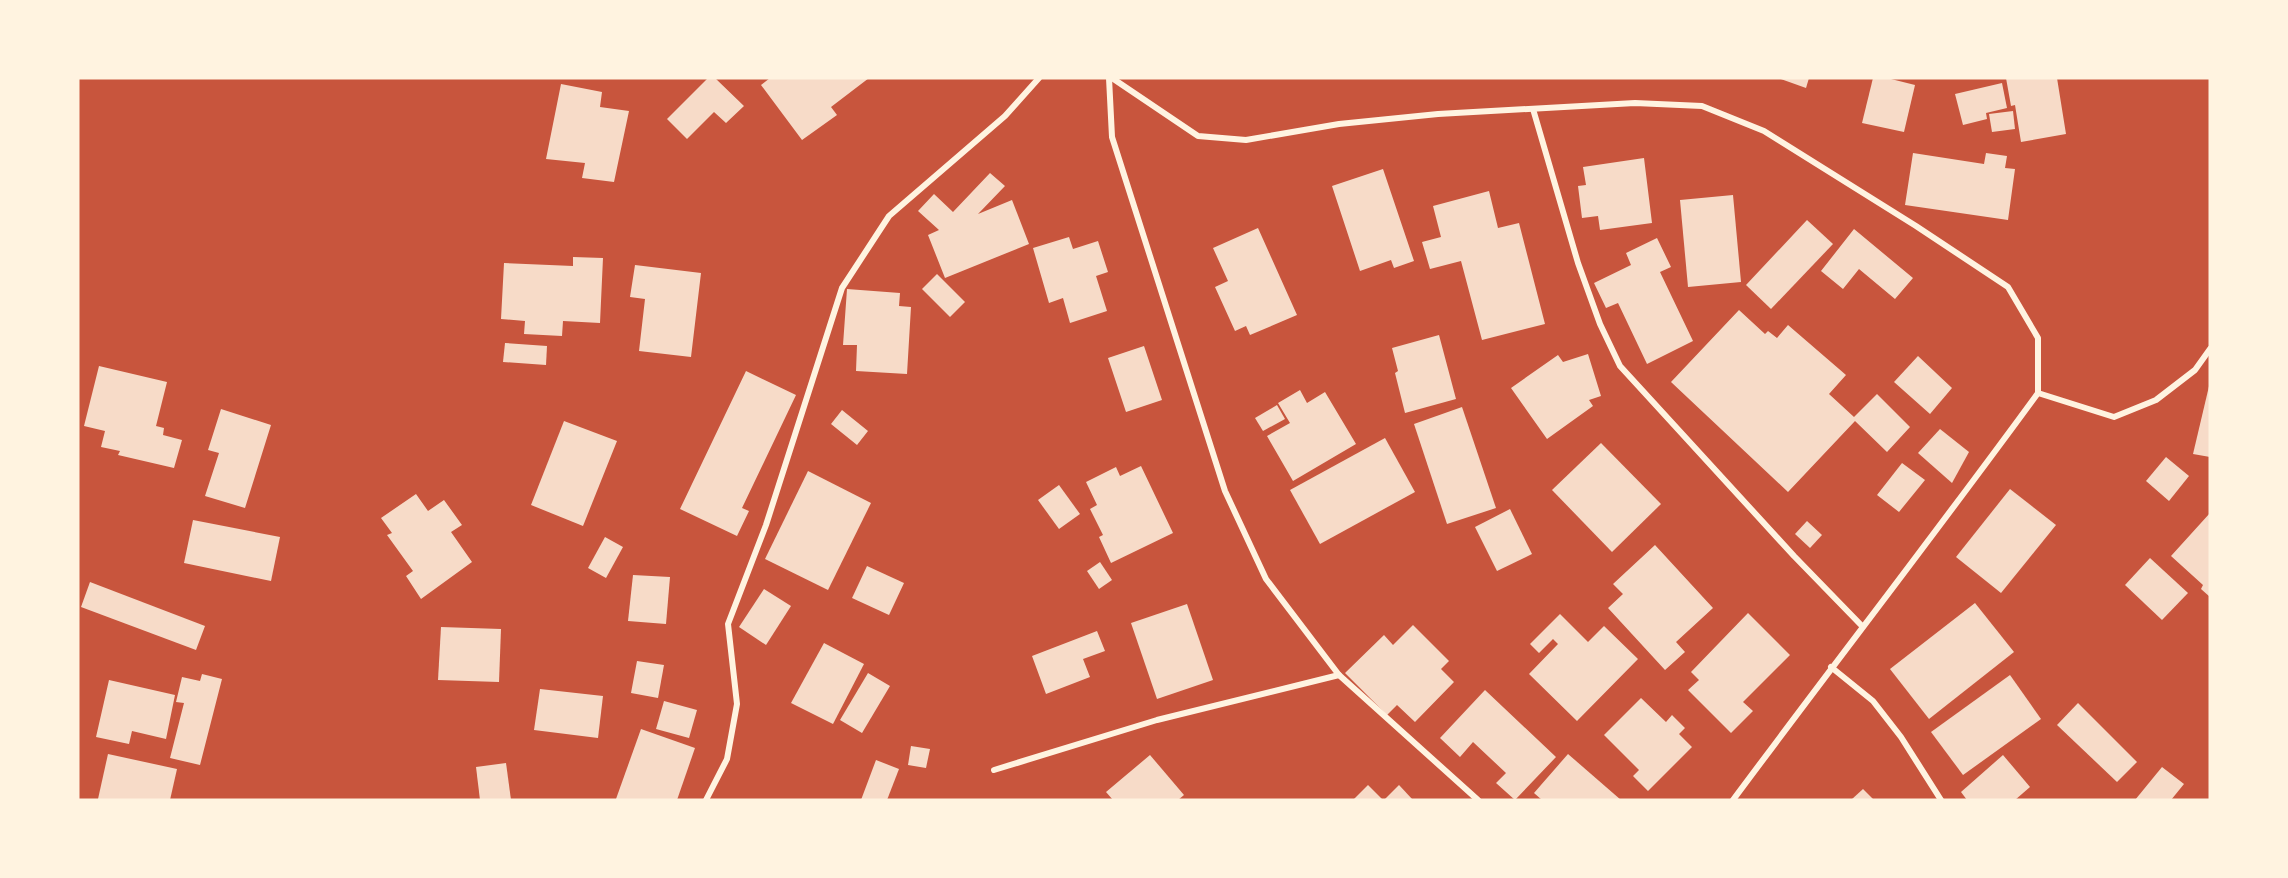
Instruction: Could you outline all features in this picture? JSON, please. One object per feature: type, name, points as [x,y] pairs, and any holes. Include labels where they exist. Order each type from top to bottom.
[{"type":"street","points":[[706,800],[727,759],[737,704],[728,624],[766,525],[842,288],[889,216],[1005,116],[1039,78]]},
{"type":"street","points":[[1111,78],[1198,136],[1246,140],[1350,123],[1438,114],[1635,103],[1702,106],[1764,131],[1916,226],[2008,287],[2038,338],[2038,393],[1933,536],[1862,626],[1732,800]]},
{"type":"street","points":[[1111,78],[1112,137],[1225,491],[1266,579],[1339,675],[1478,800]]},
{"type":"street","points":[[1533,109],[1578,263],[1600,324],[1620,366],[1794,556],[1862,626]]},
{"type":"street","points":[[2038,393],[2114,417],[2156,400],[2195,370],[2210,349]]},
{"type":"street","points":[[1831,668],[1873,701],[1902,737],[1941,800]]},
{"type":"street","points":[[994,770],[1157,720],[1339,675]]},
{"type":"building","points":[[708,78],[715,78],[744,106],[726,123],[714,112],[687,139],[667,119]]},
{"type":"building","points":[[770,78],[869,78],[831,107],[837,115],[802,140],[761,85]]},
{"type":"building","points":[[1778,78],[1809,78],[1806,88]]},
{"type":"building","points":[[1873,78],[1887,78],[1915,85],[1904,132],[1862,123]]},
{"type":"building","points":[[2006,78],[2057,78],[2066,134],[2021,142],[2015,105],[2011,106]]},
{"type":"building","points":[[2002,83],[2007,108],[1986,113],[1987,119],[1963,125],[1955,94]]},
{"type":"building","points":[[561,84],[602,92],[600,107],[629,111],[614,182],[582,178],[585,163],[546,159]]},
{"type":"building","points":[[2013,111],[2015,129],[1992,132],[1989,114]]},
{"type":"building","points":[[1913,153],[1984,164],[1986,153],[2007,156],[2005,168],[2015,169],[2008,220],[1905,205]]},
{"type":"building","points":[[1644,158],[1652,223],[1600,230],[1598,216],[1582,218],[1578,186],[1586,185],[1583,167]]},
{"type":"building","points":[[1383,169],[1414,261],[1394,268],[1391,260],[1360,271],[1332,186]]},
{"type":"building","points":[[990,173],[1005,186],[978,214],[1012,200],[1029,244],[945,278],[928,235],[939,230],[918,211],[934,194],[953,212]]},
{"type":"building","points":[[1489,191],[1498,228],[1519,223],[1545,324],[1482,340],[1461,261],[1430,269],[1422,242],[1441,237],[1433,206]]},
{"type":"building","points":[[1733,195],[1741,282],[1688,287],[1680,200]]},
{"type":"building","points":[[1807,220],[1833,244],[1771,309],[1746,285]]},
{"type":"building","points":[[1258,228],[1297,315],[1250,335],[1246,326],[1235,331],[1215,287],[1228,281],[1213,248]]},
{"type":"building","points":[[1854,229],[1913,278],[1895,299],[1859,269],[1843,289],[1821,271]]},
{"type":"building","points":[[1069,237],[1073,249],[1098,241],[1108,272],[1096,276],[1107,311],[1070,323],[1063,298],[1049,303],[1033,248]]},
{"type":"building","points":[[1657,238],[1671,267],[1660,272],[1693,341],[1647,364],[1618,303],[1606,308],[1594,283],[1631,265],[1626,253]]},
{"type":"building","points":[[573,257],[603,258],[600,323],[563,321],[562,336],[524,334],[525,321],[501,319],[504,263],[573,266]]},
{"type":"building","points":[[635,265],[701,273],[691,357],[639,351],[645,299],[630,297]]},
{"type":"building","points":[[937,274],[965,302],[950,317],[922,289]]},
{"type":"building","points":[[847,289],[900,293],[899,306],[911,307],[907,374],[856,371],[857,345],[843,345]]},
{"type":"building","points":[[1739,310],[1765,334],[1768,331],[1777,338],[1788,325],[1846,375],[1829,394],[1854,417],[1877,394],[1910,427],[1887,452],[1855,421],[1788,492],[1671,382]]},
{"type":"building","points":[[1439,335],[1456,399],[1405,413],[1395,373],[1398,371],[1392,348]]},
{"type":"building","points":[[505,343],[547,346],[546,365],[503,362]]},
{"type":"building","points":[[1144,346],[1162,400],[1126,412],[1108,358]]},
{"type":"building","points":[[1588,354],[1601,396],[1589,400],[1593,406],[1547,439],[1511,388],[1558,355],[1563,362]]},
{"type":"building","points":[[1918,356],[1952,388],[1930,414],[1894,382]]},
{"type":"building","points":[[99,366],[167,382],[156,426],[164,428],[163,435],[182,440],[174,468],[118,455],[120,451],[101,447],[105,431],[84,426]]},
{"type":"building","points":[[746,371],[796,395],[742,508],[749,511],[737,536],[680,509]]},
{"type":"building","points":[[2210,382],[2210,457],[2193,454]]},
{"type":"building","points":[[1300,390],[1307,403],[1325,392],[1356,444],[1293,481],[1267,436],[1290,423],[1278,403]]},
{"type":"building","points":[[1277,405],[1285,419],[1263,431],[1255,418]]},
{"type":"building","points":[[1462,407],[1496,508],[1447,524],[1414,424]]},
{"type":"building","points":[[221,409],[271,425],[245,508],[205,496],[219,453],[208,450]]},
{"type":"building","points":[[842,410],[868,431],[857,445],[831,424]]},
{"type":"building","points":[[564,421],[617,441],[583,526],[531,505]]},
{"type":"building","points":[[1940,429],[1969,452],[1952,483],[1918,453]]},
{"type":"building","points":[[1385,438],[1415,492],[1320,544],[1290,490]]},
{"type":"building","points":[[1601,443],[1661,504],[1612,552],[1552,490]]},
{"type":"building","points":[[2166,457],[2189,476],[2169,501],[2146,481]]},
{"type":"building","points":[[1902,463],[1925,480],[1899,512],[1877,495]]},
{"type":"building","points":[[1141,466],[1173,533],[1111,563],[1099,537],[1103,535],[1090,509],[1097,505],[1086,482],[1116,467],[1120,476]]},
{"type":"building","points":[[808,471],[871,503],[828,590],[765,559]]},
{"type":"building","points":[[1059,485],[1080,514],[1059,529],[1038,500]]},
{"type":"building","points":[[2010,489],[2056,525],[2001,593],[1956,557]]},
{"type":"building","points":[[416,494],[428,511],[444,500],[462,525],[451,532],[472,562],[421,599],[406,576],[413,571],[387,535],[392,533],[381,518]]},
{"type":"building","points":[[1510,509],[1532,554],[1497,571],[1475,527]]},
{"type":"building","points":[[2210,513],[2210,597],[2201,589],[2203,585],[2171,556]]},
{"type":"building","points":[[193,520],[280,537],[271,581],[184,563]]},
{"type":"building","points":[[1807,521],[1822,535],[1810,548],[1795,534]]},
{"type":"building","points":[[605,537],[623,547],[606,578],[588,568]]},
{"type":"building","points":[[1655,545],[1713,608],[1676,642],[1685,652],[1665,670],[1608,608],[1623,594],[1613,584]]},
{"type":"building","points":[[2150,558],[2188,593],[2162,620],[2125,585]]},
{"type":"building","points":[[1100,562],[1112,580],[1099,589],[1087,571]]},
{"type":"building","points":[[867,566],[904,583],[889,615],[852,598]]},
{"type":"building","points":[[633,575],[670,577],[666,624],[628,621]]},
{"type":"building","points":[[90,582],[205,626],[196,650],[81,607]]},
{"type":"building","points":[[764,589],[791,606],[766,645],[739,627]]},
{"type":"building","points":[[1975,603],[2014,652],[1929,719],[1890,669]]},
{"type":"building","points":[[1187,604],[1213,680],[1157,699],[1131,623]]},
{"type":"building","points":[[1748,613],[1790,655],[1743,702],[1753,711],[1731,733],[1688,690],[1699,680],[1691,672]]},
{"type":"building","points":[[1560,614],[1588,642],[1604,626],[1638,659],[1577,721],[1529,674],[1558,644],[1553,639],[1539,653],[1530,644]]},
{"type":"building","points":[[1413,625],[1449,661],[1441,669],[1454,682],[1415,722],[1397,705],[1387,715],[1345,673],[1384,635],[1393,645]]},
{"type":"building","points":[[441,627],[501,629],[499,682],[438,680]]},
{"type":"building","points":[[1097,631],[1105,651],[1083,659],[1090,677],[1046,694],[1032,656]]},
{"type":"building","points":[[824,643],[864,664],[833,724],[791,703]]},
{"type":"building","points":[[637,661],[664,665],[658,698],[631,693]]},
{"type":"building","points":[[868,673],[890,686],[862,733],[840,720]]},
{"type":"building","points":[[202,674],[222,679],[200,765],[170,758],[184,703],[176,702],[182,677],[200,681]]},
{"type":"building","points":[[2010,675],[2041,719],[1963,775],[1931,732]]},
{"type":"building","points":[[109,680],[175,695],[166,739],[132,731],[129,744],[96,737]]},
{"type":"building","points":[[540,689],[603,696],[598,738],[534,730]]},
{"type":"building","points":[[1485,690],[1556,757],[1515,800],[1496,783],[1506,773],[1473,742],[1460,757],[1440,738]]},
{"type":"building","points":[[1641,698],[1666,722],[1672,715],[1685,728],[1679,734],[1692,747],[1648,791],[1633,776],[1639,770],[1604,735]]},
{"type":"building","points":[[664,701],[697,710],[689,738],[656,729]]},
{"type":"building","points":[[2078,703],[2137,762],[2117,782],[2057,725]]},
{"type":"building","points":[[641,729],[695,748],[677,800],[616,799]]},
{"type":"building","points":[[911,746],[930,749],[926,768],[908,765]]},
{"type":"building","points":[[108,754],[177,769],[170,800],[98,799]]},
{"type":"building","points":[[1568,754],[1621,800],[1542,800],[1534,793]]},
{"type":"building","points":[[1150,755],[1184,795],[1178,800],[1113,800],[1106,792]]},
{"type":"building","points":[[2003,755],[2030,787],[2015,800],[1967,800],[1961,792]]},
{"type":"building","points":[[876,760],[899,769],[887,800],[861,800]]},
{"type":"building","points":[[506,763],[511,800],[480,800],[476,767]]},
{"type":"building","points":[[2162,767],[2184,784],[2171,800],[2135,800]]},
{"type":"building","points":[[1368,785],[1383,800],[1353,800]]},
{"type":"building","points":[[1399,785],[1413,800],[1384,800]]},
{"type":"building","points":[[1863,789],[1874,800],[1851,800]]}]
